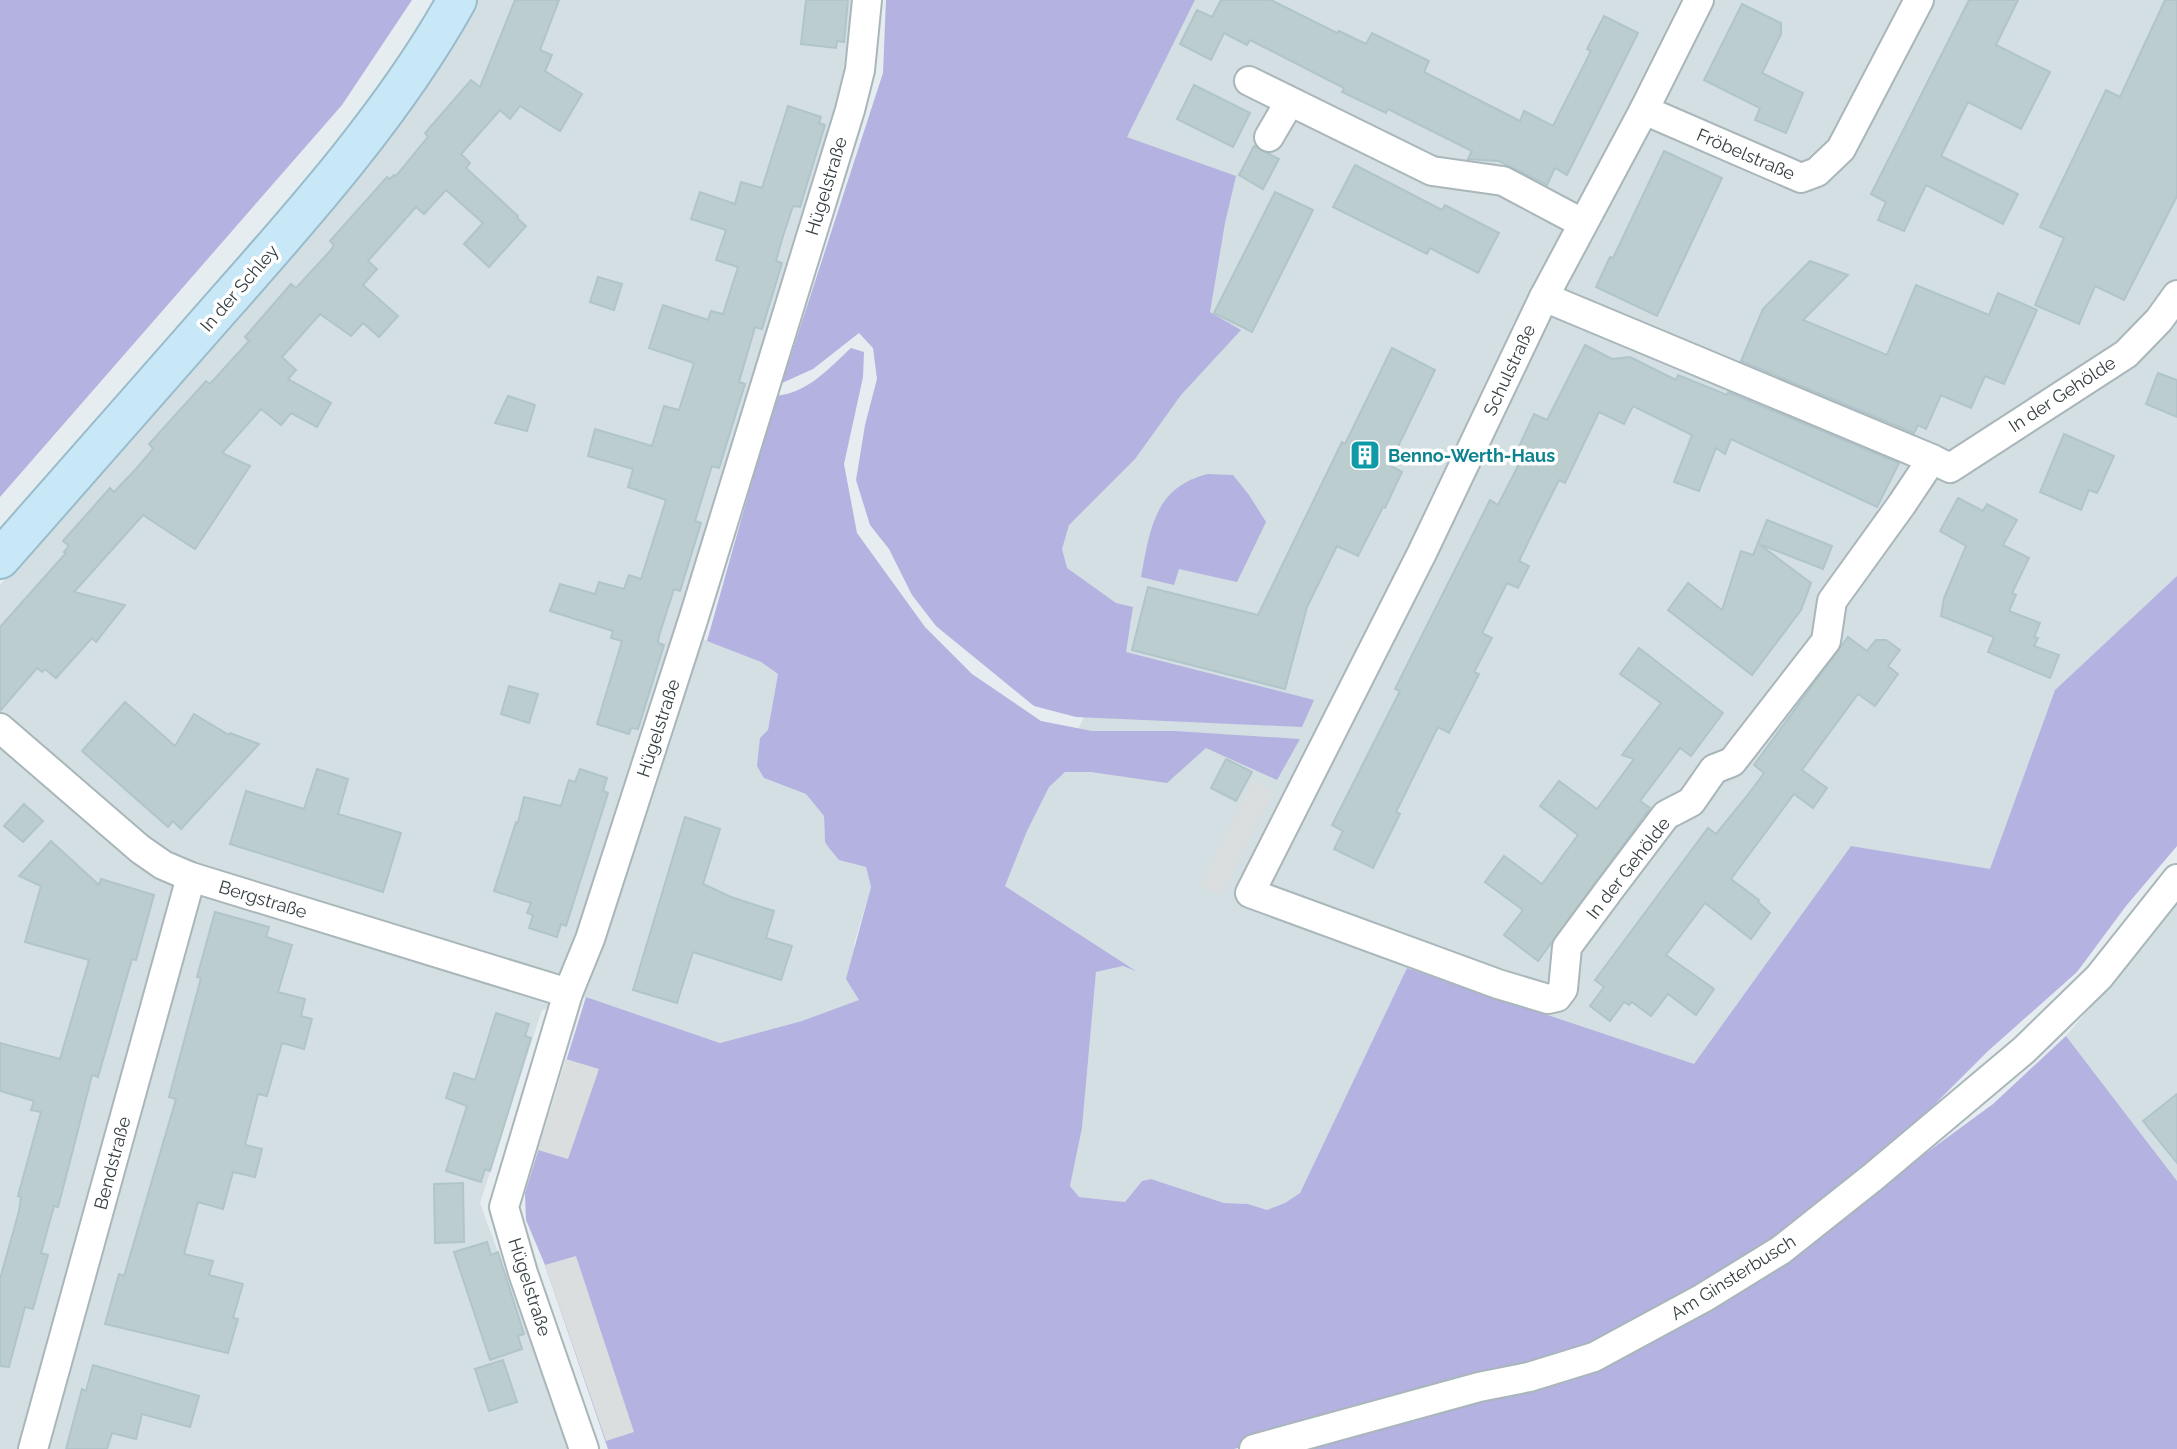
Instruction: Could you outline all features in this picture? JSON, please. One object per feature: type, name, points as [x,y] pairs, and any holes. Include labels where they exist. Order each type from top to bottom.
[{"type":"street","name":"In der Schley","points":[[0,559],[293,227],[382,114],[457,0]]},
{"type":"street","name":"Hügelstraße","points":[[584,1449],[523,1273],[504,1207],[568,993],[590,939],[698,605],[850,110],[860,70],[867,0]]},
{"type":"street","name":"Schulstraße","points":[[1250,893],[1422,553],[1544,297],[1644,110],[1699,0]]},
{"type":"street","name":"Fröbelstraße","points":[[1644,110],[1801,178],[1817,172],[1841,149],[1919,0]]},
{"type":"street","points":[[1249,81],[1432,171],[1503,181],[1582,223]]},
{"type":"street","points":[[1269,137],[1289,103]]},
{"type":"street","name":"In der Gehölde","points":[[1544,297],[1950,468],[2126,354],[2159,320],[2177,295]]},
{"type":"street","name":"In der Gehölde","points":[[1250,893],[1498,984],[1548,999],[1558,997],[1563,989],[1567,947],[1665,815],[1691,802],[1714,769],[1732,762],[1826,641],[1832,601],[1932,459]]},
{"type":"street","name":"Bergstraße","points":[[0,728],[140,849],[163,865],[191,877],[568,993]]},
{"type":"street","name":"Bendstraße","points":[[33,1449],[191,877]]},
{"type":"street","name":"Am Ginsterbusch","points":[[1254,1449],[1479,1387],[1529,1377],[1594,1357],[1714,1291],[1781,1250],[1873,1177],[2024,1050],[2099,977],[2176,881]]},
{"type":"shaded area","points":[[0,0],[412,0],[342,105],[0,497]]},
{"type":"shaded area","points":[[478,0],[852,0],[843,87],[675,628],[761,662],[778,674],[768,730],[764,778],[806,794],[824,816],[825,842],[839,860],[866,867],[871,887],[854,944],[860,1000],[802,1021],[720,1043],[586,997],[542,1010],[480,1203],[568,1449],[0,1449],[0,585],[165,396],[464,23]]},
{"type":"shaded area","points":[[886,0],[1195,0],[1127,137],[1236,176],[1210,312],[1241,330],[1181,395],[1135,459],[1069,525],[1062,549],[1067,568],[1116,603],[1133,607],[1126,652],[1314,700],[1302,727],[1076,717],[1034,706],[936,626],[912,595],[889,549],[870,525],[856,480],[865,425],[877,379],[873,348],[859,333],[813,369],[782,383],[883,73]]},
{"type":"shaded area","points":[[1195,0],[2177,0],[2177,576],[2055,690],[1990,870],[1851,846],[1694,1065],[1407,968],[1300,1193],[1267,1210],[1248,1204],[1224,1203],[1151,1179],[1142,1181],[1125,1202],[1079,1197],[1070,1186],[1082,1128],[1096,972],[1123,966],[1133,969],[1005,886],[1027,831],[1132,621],[1040,571],[1235,176],[1127,137]]},
{"type":"shaded area","points":[[851,348],[864,352],[863,377],[844,464],[857,533],[925,627],[972,674],[1041,721],[1092,731],[1174,731],[1300,739],[1277,780],[1206,748],[1167,783],[1091,772],[1065,772],[1049,787],[1027,831],[1005,886],[1136,971],[1123,966],[1096,972],[1082,1128],[1070,1186],[1079,1197],[1125,1202],[1142,1181],[1151,1179],[1224,1203],[1248,1204],[1267,1210],[1300,1193],[1407,968],[1694,1064],[1851,846],[1990,869],[2055,690],[2177,576],[2177,846],[2126,906],[2077,972],[1988,1051],[1898,1141],[1795,1230],[1587,1352],[1234,1449],[608,1449],[545,1265],[526,1220],[525,1193],[586,997],[720,1043],[802,1021],[859,1000],[846,979],[871,887],[866,867],[839,860],[825,842],[824,816],[806,794],[764,778],[757,766],[760,738],[768,730],[778,674],[761,662],[707,641],[776,396],[808,385]]},
{"type":"shaded area","points":[[1208,474],[1233,475],[1266,522],[1237,582],[1179,569],[1174,585],[1141,577],[1152,527],[1165,500],[1190,480]]},
{"type":"shaded area","points":[[1253,781],[1273,792],[1221,895],[1200,885]]},
{"type":"shaded area","points":[[2177,905],[2177,1181],[2066,1036]]},
{"type":"shaded area","points":[[2066,1036],[2177,1181],[2177,1449],[1288,1449],[1545,1379],[1787,1255],[1993,1104]]},
{"type":"shaded area","points":[[566,1059],[599,1069],[568,1159],[538,1150]]},
{"type":"shaded area","points":[[576,1256],[634,1432],[606,1441],[545,1265]]},
{"type":"building","points":[[515,0],[559,0],[540,50],[552,55],[545,71],[582,94],[560,131],[520,106],[510,119],[500,110],[461,154],[470,163],[466,168],[526,226],[489,267],[464,244],[483,223],[446,190],[424,214],[416,207],[368,261],[377,269],[363,285],[398,316],[379,337],[363,323],[351,336],[320,314],[282,357],[296,370],[288,379],[331,403],[317,427],[291,413],[281,425],[261,409],[222,453],[250,466],[195,549],[143,515],[74,592],[125,605],[96,642],[92,638],[56,678],[45,669],[42,672],[37,668],[0,711],[0,627],[66,553],[64,552],[69,546],[63,541],[110,488],[114,492],[135,470],[153,449],[149,444],[206,381],[210,384],[249,341],[245,337],[291,284],[296,288],[330,251],[334,245],[330,241],[387,177],[390,179],[396,176],[428,137],[425,133],[471,80],[480,87]]},
{"type":"building","points":[[806,0],[848,0],[844,42],[837,41],[836,48],[801,44]]},
{"type":"building","points":[[1221,0],[1271,0],[1337,33],[1339,31],[1366,44],[1372,33],[1429,61],[1424,72],[1520,121],[1524,111],[1553,126],[1591,51],[1587,49],[1604,16],[1638,33],[1567,175],[1555,168],[1547,185],[1499,161],[1468,159],[1472,151],[1388,109],[1386,113],[1342,92],[1344,88],[1250,40],[1247,45],[1224,33],[1211,60],[1180,44],[1197,10],[1212,17]]},
{"type":"building","points":[[1969,0],[2018,0],[1996,45],[2050,72],[2021,129],[1968,102],[1941,156],[2018,194],[2003,224],[1926,185],[1904,231],[1878,220],[1886,202],[1871,194]]},
{"type":"building","points":[[2165,0],[2177,0],[2177,196],[2124,300],[2095,286],[2079,324],[2035,305],[2064,238],[2040,227],[2106,90],[2120,97]]},
{"type":"building","points":[[1742,4],[1781,23],[1781,34],[1762,73],[1803,93],[1786,133],[1755,120],[1760,108],[1704,80]]},
{"type":"building","points":[[1194,85],[1250,113],[1233,147],[1177,119]]},
{"type":"building","points":[[788,106],[821,117],[819,123],[825,125],[800,207],[793,206],[783,236],[776,261],[782,263],[762,329],[755,327],[739,382],[745,384],[719,468],[712,466],[710,472],[695,521],[701,523],[680,591],[674,589],[659,636],[658,643],[664,645],[638,729],[631,728],[629,734],[597,724],[622,641],[611,638],[613,631],[550,611],[560,584],[595,594],[599,582],[624,589],[629,575],[641,579],[666,500],[628,487],[633,469],[588,456],[595,429],[652,446],[664,406],[679,410],[694,363],[649,348],[663,305],[708,320],[711,311],[723,314],[738,267],[716,260],[726,230],[691,219],[700,192],[735,204],[741,182],[762,188]]},
{"type":"building","points":[[1254,146],[1279,159],[1263,189],[1239,175]]},
{"type":"building","points":[[1664,151],[1722,178],[1657,316],[1596,287],[1610,257],[1613,258]]},
{"type":"building","points":[[1355,165],[1442,210],[1445,205],[1499,233],[1478,273],[1430,248],[1427,254],[1333,207]]},
{"type":"building","points":[[1275,192],[1313,210],[1252,332],[1214,313]]},
{"type":"building","points":[[1810,261],[1848,275],[1803,320],[1887,355],[1916,285],[1989,315],[1998,293],[2037,310],[2004,384],[1985,376],[1971,408],[1941,395],[1926,429],[1918,425],[1914,433],[1741,361],[1763,309]]},
{"type":"building","points":[[598,277],[622,284],[614,310],[590,302]]},
{"type":"building","points":[[1585,345],[1612,359],[1630,357],[1676,380],[1678,375],[1727,395],[1728,392],[1899,463],[1877,507],[1731,439],[1725,454],[1716,448],[1699,491],[1674,482],[1692,435],[1633,406],[1624,424],[1599,412],[1565,483],[1559,480],[1519,561],[1529,566],[1518,588],[1507,583],[1482,633],[1492,638],[1474,672],[1479,674],[1449,733],[1438,727],[1396,812],[1400,814],[1373,868],[1334,849],[1343,831],[1332,825],[1400,691],[1395,689],[1490,500],[1498,505],[1519,464],[1516,453],[1534,414],[1547,420]]},
{"type":"building","points":[[1392,348],[1435,370],[1389,465],[1402,472],[1385,508],[1383,507],[1358,556],[1337,546],[1307,607],[1285,689],[1132,650],[1148,587],[1258,615],[1342,442],[1345,444]]},
{"type":"building","points":[[2158,373],[2177,380],[2177,417],[2146,404]]},
{"type":"building","points":[[508,396],[535,405],[527,431],[495,423]]},
{"type":"building","points":[[2064,434],[2114,456],[2097,493],[2089,490],[2081,510],[2040,492]]},
{"type":"building","points":[[1958,498],[1983,511],[1987,504],[2017,520],[2003,545],[2029,558],[2012,593],[2016,595],[2009,611],[2040,623],[2034,637],[2038,638],[2034,646],[2059,655],[2050,678],[1988,652],[1994,637],[1941,616],[1944,598],[1966,546],[1940,531]]},
{"type":"building","points":[[1767,520],[1832,546],[1823,569],[1759,544],[1811,583],[1801,610],[1752,675],[1668,610],[1688,583],[1722,610],[1741,551],[1753,555]]},
{"type":"building","points":[[1848,637],[1867,651],[1876,640],[1886,640],[1900,650],[1888,666],[1898,674],[1875,706],[1858,694],[1802,770],[1827,788],[1813,808],[1794,794],[1731,879],[1759,900],[1770,913],[1751,939],[1705,903],[1666,955],[1714,989],[1696,1015],[1668,994],[1651,1016],[1632,1002],[1629,1005],[1624,1002],[1610,1021],[1590,1006],[1604,987],[1595,980],[1708,828],[1716,834],[1764,773],[1754,765]]},
{"type":"building","points":[[1639,648],[1723,713],[1691,756],[1680,748],[1640,801],[1650,808],[1538,961],[1504,935],[1523,910],[1485,882],[1504,856],[1542,884],[1578,835],[1540,806],[1559,781],[1597,809],[1634,759],[1622,755],[1661,703],[1620,674]]},
{"type":"building","points":[[509,686],[538,694],[529,723],[501,714]]},
{"type":"building","points":[[125,702],[175,746],[194,714],[229,735],[230,733],[259,744],[181,829],[173,821],[168,827],[82,751]]},
{"type":"building","points":[[1226,759],[1252,772],[1236,801],[1211,788]]},
{"type":"building","points":[[317,769],[348,779],[338,814],[401,833],[383,892],[230,844],[246,791],[304,809]]},
{"type":"building","points":[[580,769],[607,778],[603,791],[608,793],[566,926],[561,924],[557,937],[529,928],[533,915],[527,913],[531,903],[494,891],[516,822],[518,823],[524,797],[561,806],[569,780],[575,782]]},
{"type":"building","points":[[24,804],[43,821],[23,842],[4,826]]},
{"type":"building","points":[[685,817],[720,829],[703,884],[731,897],[774,911],[766,938],[792,946],[781,980],[693,952],[677,1003],[633,990]]},
{"type":"building","points":[[51,841],[99,885],[101,879],[154,895],[136,960],[132,959],[98,1077],[92,1075],[58,1207],[54,1206],[41,1253],[48,1255],[33,1309],[25,1307],[9,1367],[0,1366],[0,1279],[19,1211],[21,1197],[18,1196],[41,1112],[31,1110],[34,1101],[0,1091],[0,1043],[60,1059],[89,960],[25,942],[41,886],[19,876]]},
{"type":"building","points":[[215,912],[269,927],[266,937],[292,945],[278,992],[305,999],[301,1016],[312,1019],[304,1049],[282,1043],[267,1096],[258,1094],[245,1145],[262,1149],[255,1177],[233,1172],[223,1209],[198,1202],[184,1254],[213,1261],[209,1275],[243,1284],[233,1318],[238,1319],[228,1353],[105,1324],[119,1274],[124,1276],[176,1099],[169,1097],[201,978],[197,977]]},
{"type":"building","points":[[496,1013],[529,1024],[525,1036],[531,1038],[490,1171],[485,1169],[481,1182],[446,1171],[467,1106],[446,1098],[454,1073],[475,1080]]},
{"type":"building","points":[[2177,1094],[2177,1163],[2143,1121]]},
{"type":"building","points":[[463,1183],[464,1242],[435,1243],[434,1184]]},
{"type":"building","points":[[487,1242],[491,1255],[498,1252],[524,1334],[518,1336],[522,1349],[490,1360],[454,1252]]},
{"type":"building","points":[[503,1360],[517,1402],[489,1411],[475,1369]]},
{"type":"building","points":[[93,1365],[199,1396],[190,1427],[142,1414],[136,1439],[112,1433],[107,1449],[66,1449],[82,1389],[86,1391]]},
{"type":"place","name":"Benno-Werth-Haus","points":[[1365,455]]}]
